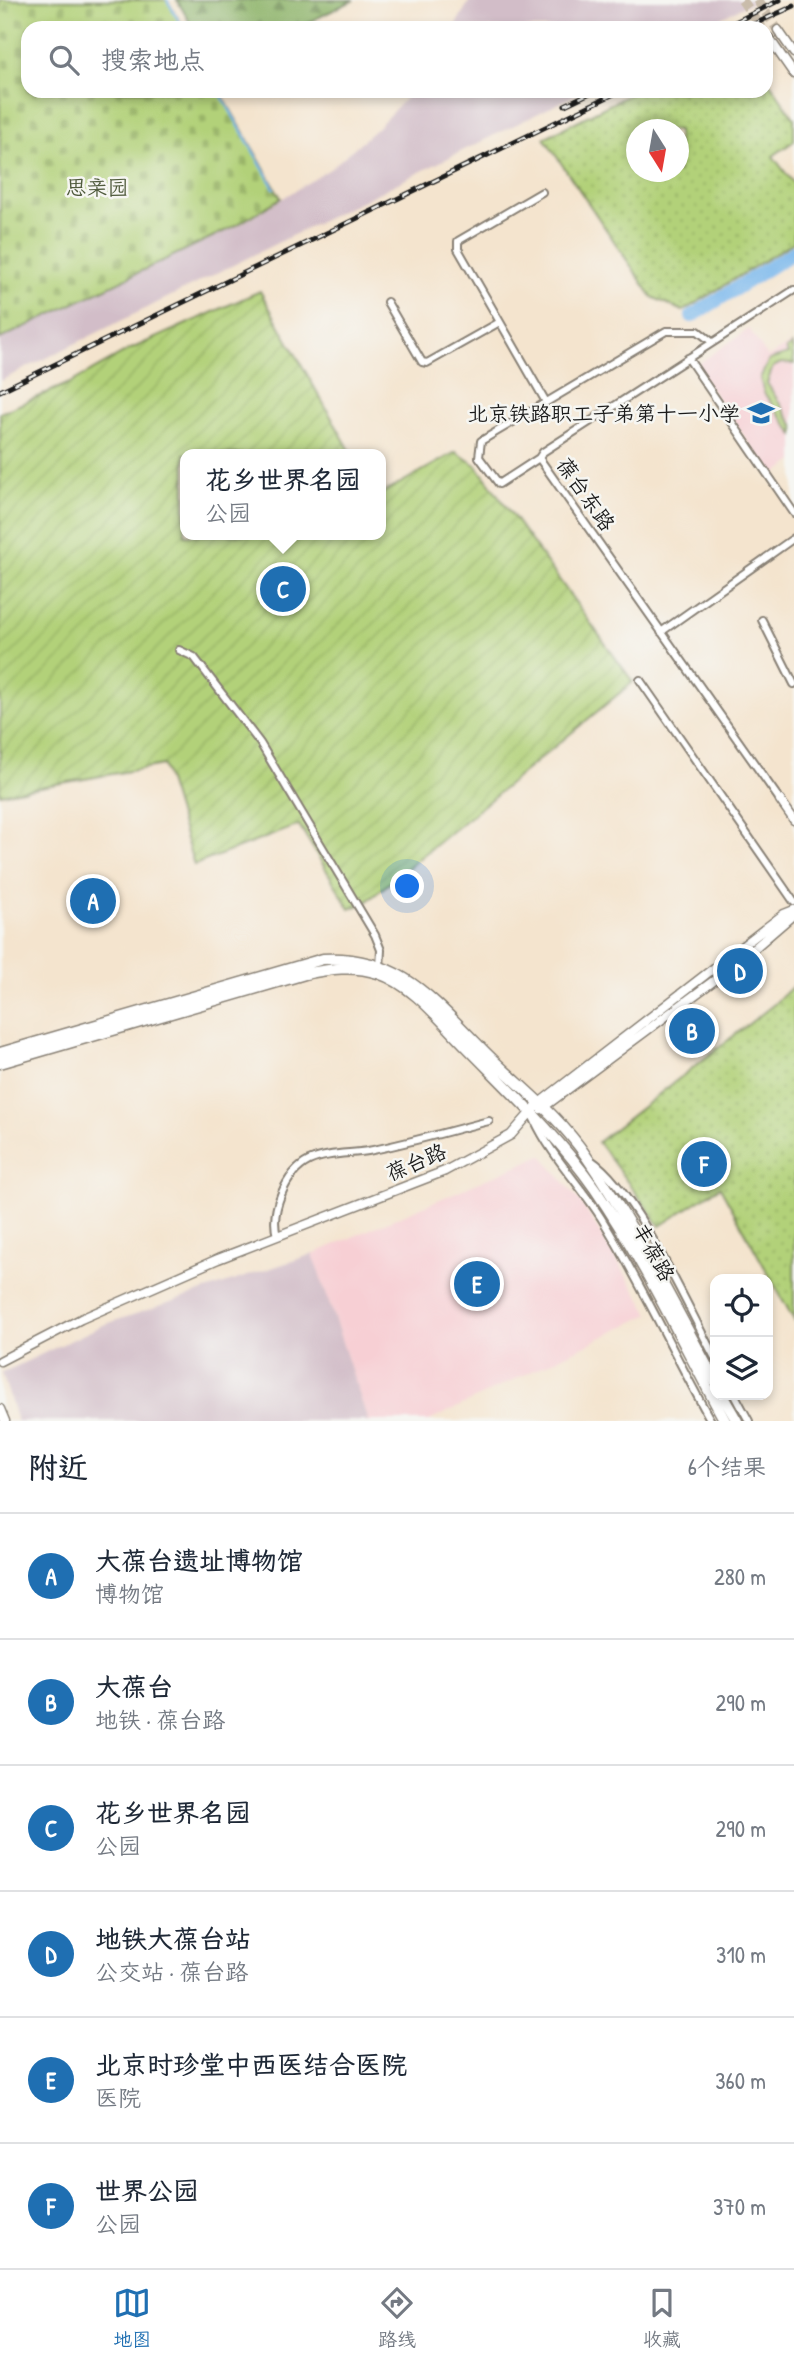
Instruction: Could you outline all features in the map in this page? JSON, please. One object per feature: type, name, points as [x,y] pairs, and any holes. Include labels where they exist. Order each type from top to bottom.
[{"type":"main road","points":[[0,1053],[323,960],[352,959],[380,969]]},
{"type":"main road","points":[[0,1063],[305,974],[341,968],[380,969]]},
{"type":"main road","name":"丰葆路","points":[[380,969],[404,976],[429,997],[541,1106],[588,1157],[632,1227],[710,1372]]},
{"type":"main road","name":"丰葆路","points":[[380,969],[435,1014],[532,1114],[586,1177],[611,1214],[725,1421]]},
{"type":"main road","points":[[725,1400],[737,1421]]},
{"type":"street","points":[[778,30],[794,53]]},
{"type":"street","points":[[773,44],[794,74]]},
{"type":"street","points":[[542,192],[458,240],[458,249],[498,323],[546,402]]},
{"type":"street","name":"葆台东路","points":[[780,800],[539,458],[543,452],[794,290]]},
{"type":"street","points":[[387,302],[422,362],[427,363],[498,323]]},
{"type":"street","points":[[539,458],[499,484],[479,457],[481,441],[666,331],[698,331],[712,342]]},
{"type":"street","points":[[688,358],[794,513]]},
{"type":"street","points":[[661,632],[794,538]]},
{"type":"street","points":[[762,620],[794,684]]},
{"type":"street","points":[[179,650],[194,657],[260,743],[375,934],[380,969]]},
{"type":"street","points":[[640,680],[794,902]]},
{"type":"street","points":[[780,800],[794,820]]},
{"type":"street","name":"葆台路","points":[[0,1361],[81,1319],[277,1236],[445,1171],[511,1135],[541,1106],[735,965],[794,912]]},
{"type":"street","points":[[532,1114],[547,1148],[585,1194],[612,1236],[711,1421]]},
{"type":"street","points":[[277,1236],[273,1222],[275,1205],[299,1169],[308,1161],[368,1151],[489,1121]]},
{"type":"street","points":[[588,1157],[608,1171],[628,1199],[710,1349]]},
{"type":"street","points":[[738,1400],[749,1421]]},
{"type":"street","points":[[0,1409],[5,1421]]},
{"type":"shaded area","points":[[470,0],[756,0],[716,21],[458,21]]},
{"type":"shaded area","points":[[405,98],[569,98],[0,381],[0,338],[236,227],[330,169],[376,129]]},
{"type":"shaded area","name":"北京铁路职工子弟第十一小学","points":[[749,329],[768,357],[791,343],[794,348],[794,461],[772,476],[695,366]]},
{"type":"shaded area","points":[[542,1155],[582,1204],[650,1314],[429,1421],[368,1421],[313,1254]]},
{"type":"shaded area","points":[[313,1254],[368,1421],[17,1421],[2,1373],[103,1325]]},
{"type":"green space","name":"思亲园","points":[[0,0],[167,0],[180,21],[21,21],[21,98],[224,98],[281,198],[235,226],[0,339]]},
{"type":"green space","points":[[177,0],[354,0],[311,21],[189,21]]},
{"type":"green space","points":[[773,87],[794,118],[794,141],[773,156],[794,184],[794,242],[683,311],[652,297],[544,138],[622,98],[773,98]]},
{"type":"green space","points":[[260,291],[349,449],[180,449],[180,540],[386,540],[386,491],[456,452],[477,466],[633,682],[365,903],[350,909],[299,825],[194,865],[163,765],[0,794],[0,413],[70,383],[131,349]]},
{"type":"green space","points":[[792,345],[794,364],[781,363],[773,367],[767,383],[794,426],[794,435],[764,393],[760,378],[769,360],[788,354],[786,349]]},
{"type":"green space","points":[[794,985],[794,1320],[773,1282],[773,1274],[768,1274],[720,1187],[660,1226],[598,1142],[773,1005]]},
{"type":"waterway","points":[[167,0],[179,21]]},
{"type":"waterway","points":[[223,98],[274,188]]},
{"type":"waterway","points":[[692,316],[794,252]]},
{"type":"tunnel","points":[[742,0],[757,21]]},
{"type":"tunnel","points":[[757,0],[772,21]]},
{"type":"tunnel","points":[[773,23],[778,30]]},
{"type":"railway","points":[[737,21],[780,0]]},
{"type":"railway","points":[[761,21],[794,6]]},
{"type":"railway","points":[[565,105],[580,98]]},
{"type":"railway","points":[[0,391],[606,98]]},
{"type":"place","name":"北京铁路职工子弟第十一小学","points":[[761,413]]},
{"type":"place","name":"花乡世界名园","points":[[283,589]]},
{"type":"place","name":"大葆台遗址博物馆","points":[[93,901]]},
{"type":"place","name":"地铁大葆台站","points":[[740,971]]},
{"type":"place","name":"大葆台","points":[[692,1031]]},
{"type":"place","name":"世界公园","points":[[704,1164]]},
{"type":"place","name":"北京时珍堂中西医结合医院","points":[[477,1284]]}]
